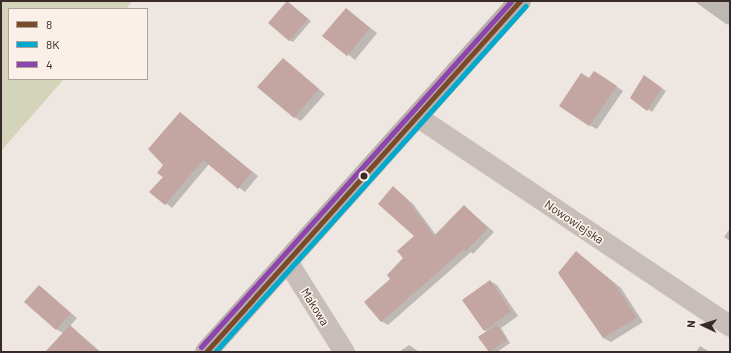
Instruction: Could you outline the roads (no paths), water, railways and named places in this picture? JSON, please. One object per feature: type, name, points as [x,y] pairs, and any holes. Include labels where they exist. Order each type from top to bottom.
[{"type":"street","points":[[206,352],[418,117],[520,1]]},
{"type":"street","name":"Nowowiejska","points":[[418,117],[730,326]]},
{"type":"street","name":"Makowa","points":[[287,262],[344,352]]}]
